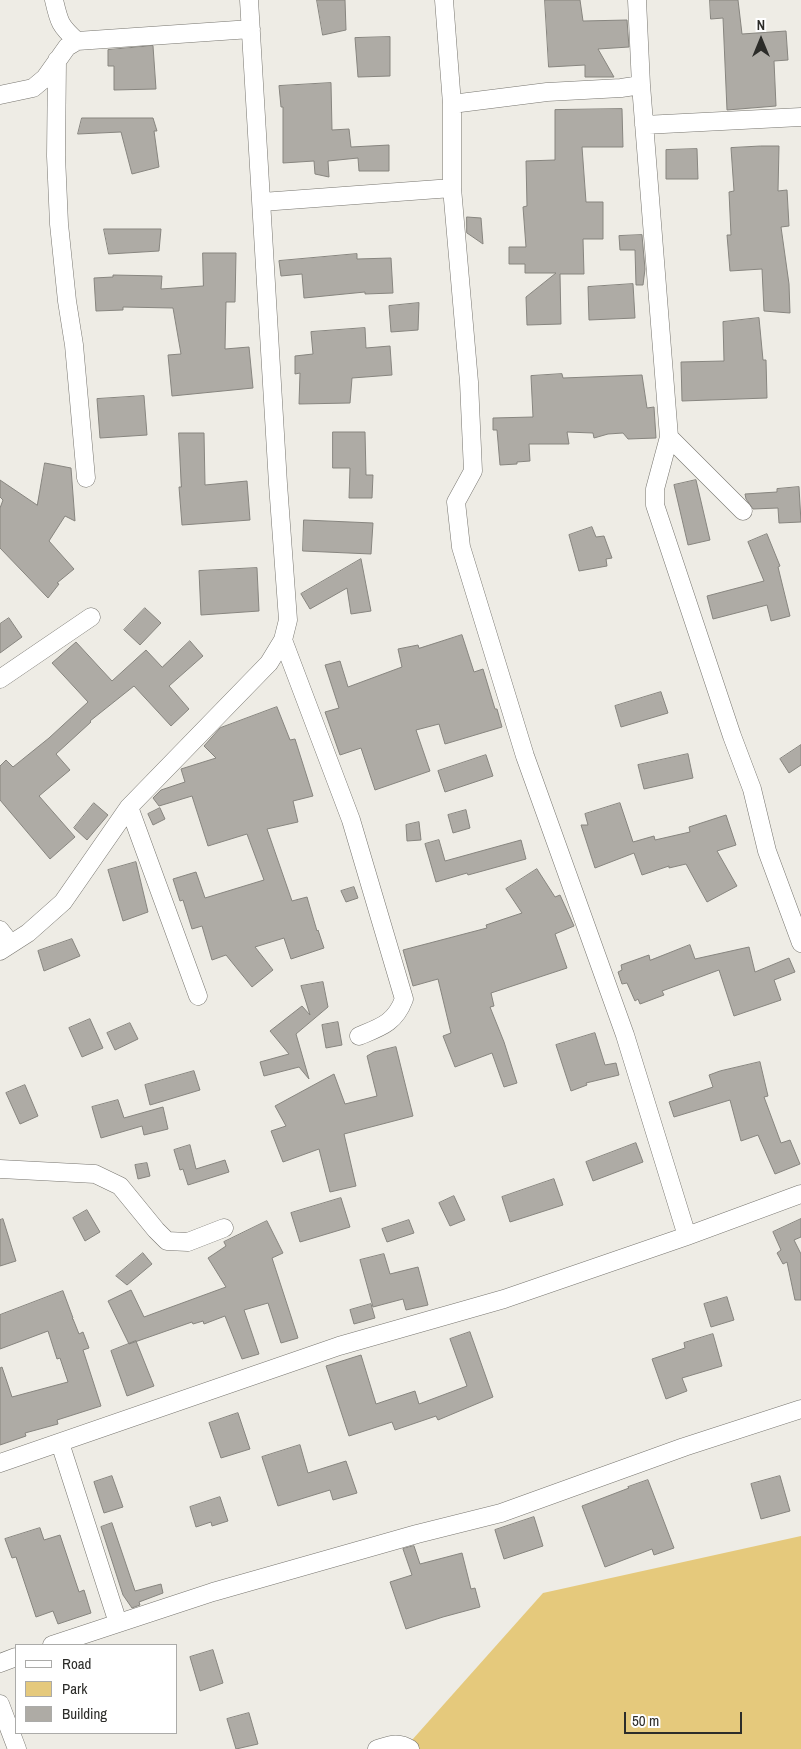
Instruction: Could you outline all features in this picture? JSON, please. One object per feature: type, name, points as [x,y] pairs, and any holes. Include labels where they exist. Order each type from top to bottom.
[{"type":"street","points":[[54,0],[59,22],[77,41]]},
{"type":"street","points":[[4,942],[28,934],[62,902],[130,807],[269,663],[283,640],[288,620],[277,475],[249,0]]},
{"type":"street","points":[[444,0],[452,104],[452,188],[469,382],[473,471],[456,502],[461,546],[526,756],[625,1035],[686,1236]]},
{"type":"street","points":[[637,0],[644,125],[669,437],[655,489],[655,505],[732,736],[752,789],[767,851],[801,943]]},
{"type":"street","points":[[0,95],[32,88],[45,78],[67,47],[77,41],[251,30]]},
{"type":"street","points":[[57,60],[56,156],[59,224],[76,364],[86,478]]},
{"type":"street","points":[[452,104],[547,92],[621,88],[641,84]]},
{"type":"street","points":[[644,125],[801,117]]},
{"type":"street","points":[[262,202],[452,188]]},
{"type":"street","points":[[669,437],[743,511]]},
{"type":"street","points":[[0,679],[91,617]]},
{"type":"street","points":[[283,640],[351,820],[404,999],[399,1013],[383,1026],[359,1036]]},
{"type":"street","points":[[130,807],[198,996]]},
{"type":"street","points":[[0,1169],[95,1174],[120,1186],[167,1241],[188,1242],[224,1228]]},
{"type":"street","points":[[0,1463],[339,1346],[504,1299],[801,1194]]},
{"type":"street","points":[[55,1644],[222,1590],[417,1534],[501,1513],[684,1447],[801,1408]]},
{"type":"street","points":[[60,1443],[118,1624]]},
{"type":"street","points":[[0,1663],[15,1657]]},
{"type":"street","points":[[0,1704],[17,1749]]},
{"type":"street","points":[[377,1749],[396,1743],[403,1744],[410,1749]]},
{"type":"green space","points":[[801,1536],[801,1749],[404,1749],[543,1593]]},
{"type":"building","points":[[317,0],[345,0],[346,30],[323,35]]},
{"type":"building","points":[[545,0],[580,0],[583,21],[627,20],[629,47],[598,49],[614,77],[585,77],[585,65],[549,67]]},
{"type":"building","points":[[710,0],[738,0],[742,34],[786,31],[788,60],[774,61],[776,106],[727,110],[723,18],[711,19]]},
{"type":"building","points":[[390,37],[390,76],[358,77],[355,38]]},
{"type":"building","points":[[153,46],[156,89],[114,90],[114,66],[108,66],[108,50]]},
{"type":"building","points":[[331,83],[332,130],[349,129],[351,147],[389,145],[389,171],[359,171],[358,158],[328,161],[329,177],[315,174],[314,161],[283,163],[283,107],[281,107],[279,86]]},
{"type":"building","points":[[622,109],[623,147],[582,147],[586,202],[603,202],[603,239],[583,239],[584,274],[560,274],[561,324],[527,325],[526,297],[556,273],[525,273],[525,264],[509,264],[509,247],[526,247],[523,207],[527,206],[526,161],[555,160],[555,110]]},
{"type":"building","points":[[82,118],[153,118],[157,131],[154,131],[159,167],[132,174],[121,132],[78,134]]},
{"type":"building","points":[[779,146],[778,191],[787,190],[789,226],[781,227],[789,284],[790,313],[764,311],[762,269],[730,271],[727,235],[731,235],[729,192],[734,191],[731,148]]},
{"type":"building","points":[[697,149],[698,179],[666,179],[666,150]]},
{"type":"building","points":[[467,217],[481,218],[483,244],[467,233]]},
{"type":"building","points":[[104,229],[161,229],[159,251],[109,254]]},
{"type":"building","points":[[642,235],[645,269],[643,285],[636,285],[635,250],[620,250],[619,236]]},
{"type":"building","points":[[203,253],[236,253],[235,302],[226,302],[225,349],[249,347],[253,388],[172,396],[168,355],[181,354],[173,308],[123,307],[123,310],[96,311],[94,278],[113,277],[113,275],[162,276],[161,289],[203,286]]},
{"type":"building","points":[[357,254],[357,259],[391,258],[393,293],[365,294],[365,292],[304,298],[302,274],[281,276],[279,261]]},
{"type":"building","points":[[633,284],[635,318],[589,320],[588,287]]},
{"type":"building","points":[[419,303],[418,330],[391,332],[389,306]]},
{"type":"building","points":[[759,318],[763,360],[766,360],[767,398],[682,401],[681,362],[724,361],[723,322]]},
{"type":"building","points":[[365,328],[366,348],[390,346],[392,375],[352,378],[350,403],[299,404],[300,373],[295,374],[295,356],[313,354],[311,332]]},
{"type":"building","points":[[562,374],[563,378],[642,375],[647,408],[654,407],[656,438],[628,439],[623,433],[608,434],[594,438],[593,433],[567,432],[569,444],[529,444],[530,461],[500,465],[497,430],[493,430],[493,418],[533,417],[531,376]]},
{"type":"building","points":[[144,396],[147,435],[100,438],[97,399]]},
{"type":"building","points":[[333,432],[365,432],[366,475],[373,475],[372,498],[349,498],[350,468],[333,468]]},
{"type":"building","points":[[179,433],[204,433],[205,485],[247,481],[250,520],[182,525],[179,487],[181,487]]},
{"type":"building","points":[[45,463],[71,468],[75,521],[65,516],[49,541],[74,569],[57,583],[59,584],[48,598],[0,548],[0,508],[3,500],[0,497],[0,480],[37,505]]},
{"type":"building","points":[[696,480],[710,540],[688,545],[674,485]]},
{"type":"building","points":[[799,487],[801,522],[779,523],[778,508],[753,509],[745,494],[777,492],[777,489]]},
{"type":"building","points":[[304,520],[373,523],[371,554],[303,551]]},
{"type":"building","points":[[592,527],[596,537],[604,536],[612,558],[606,559],[607,566],[579,571],[569,535]]},
{"type":"building","points":[[767,534],[780,566],[778,567],[790,616],[771,621],[767,605],[713,619],[707,596],[764,581],[748,542]]},
{"type":"building","points":[[361,559],[371,611],[351,614],[347,588],[310,609],[301,594]]},
{"type":"building","points":[[257,568],[259,611],[201,615],[199,571]]},
{"type":"building","points":[[145,608],[161,623],[140,645],[124,630]]},
{"type":"building","points":[[9,618],[22,637],[0,653],[0,624]]},
{"type":"building","points":[[462,635],[474,672],[483,669],[502,727],[445,744],[439,724],[416,730],[430,771],[375,790],[361,748],[340,755],[325,712],[339,708],[325,665],[340,661],[348,687],[402,667],[398,649],[418,645],[419,648]]},
{"type":"building","points":[[190,641],[203,656],[169,686],[189,709],[171,726],[134,686],[90,721],[56,754],[70,770],[39,796],[75,837],[50,859],[0,800],[0,766],[6,760],[13,767],[49,738],[88,702],[52,663],[76,642],[112,681],[146,650],[162,667]]},
{"type":"building","points":[[661,692],[668,713],[621,727],[615,706]]},
{"type":"building","points":[[277,707],[290,740],[295,739],[313,796],[293,801],[298,822],[267,829],[292,901],[307,897],[324,948],[291,959],[284,938],[255,947],[273,970],[252,987],[226,955],[212,960],[202,926],[192,929],[183,900],[180,901],[173,879],[196,872],[205,898],[264,880],[247,834],[208,846],[192,796],[159,806],[153,798],[161,790],[185,782],[181,769],[216,758],[204,746],[220,728]]},
{"type":"building","points":[[801,745],[801,765],[789,773],[780,759]]},
{"type":"building","points":[[688,754],[693,778],[644,789],[638,765]]},
{"type":"building","points":[[486,755],[493,776],[445,792],[438,771]]},
{"type":"building","points":[[94,803],[108,815],[87,840],[74,828]]},
{"type":"building","points":[[620,803],[633,842],[654,836],[655,840],[690,832],[689,827],[726,815],[736,845],[717,851],[737,886],[707,902],[686,864],[669,868],[669,866],[642,875],[634,853],[595,868],[581,825],[588,825],[585,814]]},
{"type":"building","points":[[160,808],[165,819],[153,825],[148,814]]},
{"type":"building","points":[[466,810],[470,828],[453,833],[448,815]]},
{"type":"building","points":[[419,822],[421,840],[407,841],[406,825]]},
{"type":"building","points":[[439,840],[445,861],[521,840],[526,859],[436,882],[425,844]]},
{"type":"building","points":[[136,862],[148,912],[123,921],[108,870]]},
{"type":"building","points":[[537,869],[555,897],[560,895],[574,926],[555,934],[567,968],[491,993],[494,1006],[490,1007],[517,1083],[504,1087],[492,1053],[455,1067],[443,1036],[451,1033],[438,979],[413,986],[403,950],[487,928],[486,925],[522,913],[506,889]]},
{"type":"building","points":[[354,887],[358,898],[346,902],[341,891]]},
{"type":"building","points":[[72,939],[80,956],[44,971],[38,951]]},
{"type":"building","points":[[690,945],[695,959],[749,947],[755,972],[789,958],[795,972],[774,980],[781,1000],[734,1016],[719,970],[662,991],[664,995],[640,1004],[638,999],[635,1001],[627,983],[622,984],[618,972],[622,970],[621,965],[649,955],[650,960]]},
{"type":"building","points":[[323,982],[328,1007],[296,1034],[309,1079],[299,1067],[264,1076],[260,1062],[289,1054],[270,1031],[302,1006],[310,1015],[301,986]]},
{"type":"building","points":[[90,1019],[103,1048],[82,1057],[69,1028]]},
{"type":"building","points":[[338,1022],[342,1045],[326,1048],[322,1025]]},
{"type":"building","points":[[130,1023],[138,1039],[115,1050],[107,1033]]},
{"type":"building","points":[[595,1033],[605,1065],[616,1063],[619,1075],[586,1083],[587,1085],[571,1091],[556,1045]]},
{"type":"building","points":[[396,1047],[413,1116],[344,1134],[356,1186],[330,1192],[319,1149],[283,1162],[271,1131],[286,1126],[275,1106],[334,1074],[345,1104],[377,1096],[367,1056],[374,1052]]},
{"type":"building","points":[[760,1062],[768,1096],[764,1097],[781,1143],[790,1140],[800,1164],[775,1174],[758,1135],[741,1141],[730,1100],[674,1117],[669,1102],[713,1087],[709,1075]]},
{"type":"building","points":[[194,1071],[200,1090],[150,1105],[145,1085]]},
{"type":"building","points":[[25,1085],[38,1116],[20,1124],[6,1093]]},
{"type":"building","points":[[118,1100],[124,1118],[163,1107],[168,1129],[144,1135],[142,1126],[101,1138],[92,1107]]},
{"type":"building","points":[[636,1143],[643,1162],[593,1181],[586,1162]]},
{"type":"building","points":[[190,1145],[196,1169],[225,1160],[229,1172],[188,1185],[183,1169],[180,1170],[174,1150]]},
{"type":"building","points":[[147,1163],[150,1176],[138,1179],[135,1165]]},
{"type":"building","points":[[554,1179],[563,1205],[510,1222],[502,1197]]},
{"type":"building","points":[[454,1196],[465,1220],[450,1226],[439,1203]]},
{"type":"building","points":[[341,1198],[350,1227],[300,1242],[291,1213]]},
{"type":"building","points":[[87,1210],[100,1232],[85,1241],[73,1218]]},
{"type":"building","points":[[3,1219],[16,1261],[0,1266],[0,1220]]},
{"type":"building","points":[[801,1219],[801,1237],[794,1240],[801,1254],[801,1300],[795,1300],[787,1262],[783,1264],[777,1253],[781,1250],[773,1232]]},
{"type":"building","points":[[409,1220],[414,1233],[387,1242],[382,1229]]},
{"type":"building","points":[[267,1221],[283,1253],[272,1258],[298,1338],[281,1343],[268,1303],[244,1310],[259,1354],[242,1359],[225,1316],[204,1324],[203,1321],[193,1324],[192,1322],[129,1344],[108,1301],[131,1290],[144,1317],[226,1287],[208,1258],[226,1246],[224,1242]]},
{"type":"building","points":[[143,1253],[152,1264],[127,1285],[116,1276]]},
{"type":"building","points":[[384,1254],[390,1274],[418,1267],[428,1305],[406,1310],[403,1299],[373,1307],[360,1260]]},
{"type":"building","points":[[63,1291],[72,1319],[79,1334],[83,1332],[89,1348],[83,1350],[101,1406],[57,1420],[58,1424],[25,1433],[26,1436],[0,1445],[0,1368],[2,1367],[12,1397],[68,1382],[60,1358],[57,1359],[48,1331],[0,1349],[0,1315]]},
{"type":"building","points":[[727,1297],[734,1320],[711,1327],[704,1304]]},
{"type":"building","points":[[371,1304],[375,1318],[354,1324],[350,1310]]},
{"type":"building","points":[[470,1332],[493,1397],[438,1420],[436,1416],[395,1430],[392,1422],[349,1436],[326,1366],[361,1355],[376,1404],[415,1391],[419,1404],[467,1386],[450,1339]]},
{"type":"building","points":[[713,1334],[722,1366],[682,1378],[687,1391],[666,1399],[652,1359],[685,1348],[684,1343]]},
{"type":"building","points":[[136,1341],[154,1386],[127,1396],[111,1351]]},
{"type":"building","points":[[238,1413],[250,1449],[221,1458],[209,1423]]},
{"type":"building","points":[[300,1445],[308,1473],[346,1461],[357,1493],[333,1500],[330,1490],[278,1506],[262,1457]]},
{"type":"building","points":[[112,1476],[123,1507],[104,1513],[94,1482]]},
{"type":"building","points":[[780,1476],[790,1511],[761,1519],[751,1484]]},
{"type":"building","points":[[648,1480],[674,1548],[654,1555],[652,1549],[605,1567],[582,1506]]},
{"type":"building","points":[[220,1497],[228,1521],[212,1526],[211,1522],[196,1527],[190,1507]]},
{"type":"building","points":[[534,1517],[543,1546],[504,1559],[495,1530]]},
{"type":"building","points":[[112,1523],[135,1591],[161,1584],[163,1593],[139,1602],[140,1605],[132,1608],[123,1595],[101,1527]]},
{"type":"building","points":[[40,1528],[44,1540],[60,1535],[79,1592],[84,1590],[91,1613],[58,1624],[53,1611],[36,1617],[16,1557],[12,1558],[5,1539]]},
{"type":"building","points":[[414,1546],[420,1564],[462,1553],[471,1589],[475,1588],[480,1607],[406,1629],[390,1582],[412,1575],[403,1549]]},
{"type":"building","points":[[213,1650],[223,1683],[200,1691],[190,1657]]},
{"type":"building","points":[[249,1713],[258,1744],[236,1749],[227,1719]]}]
